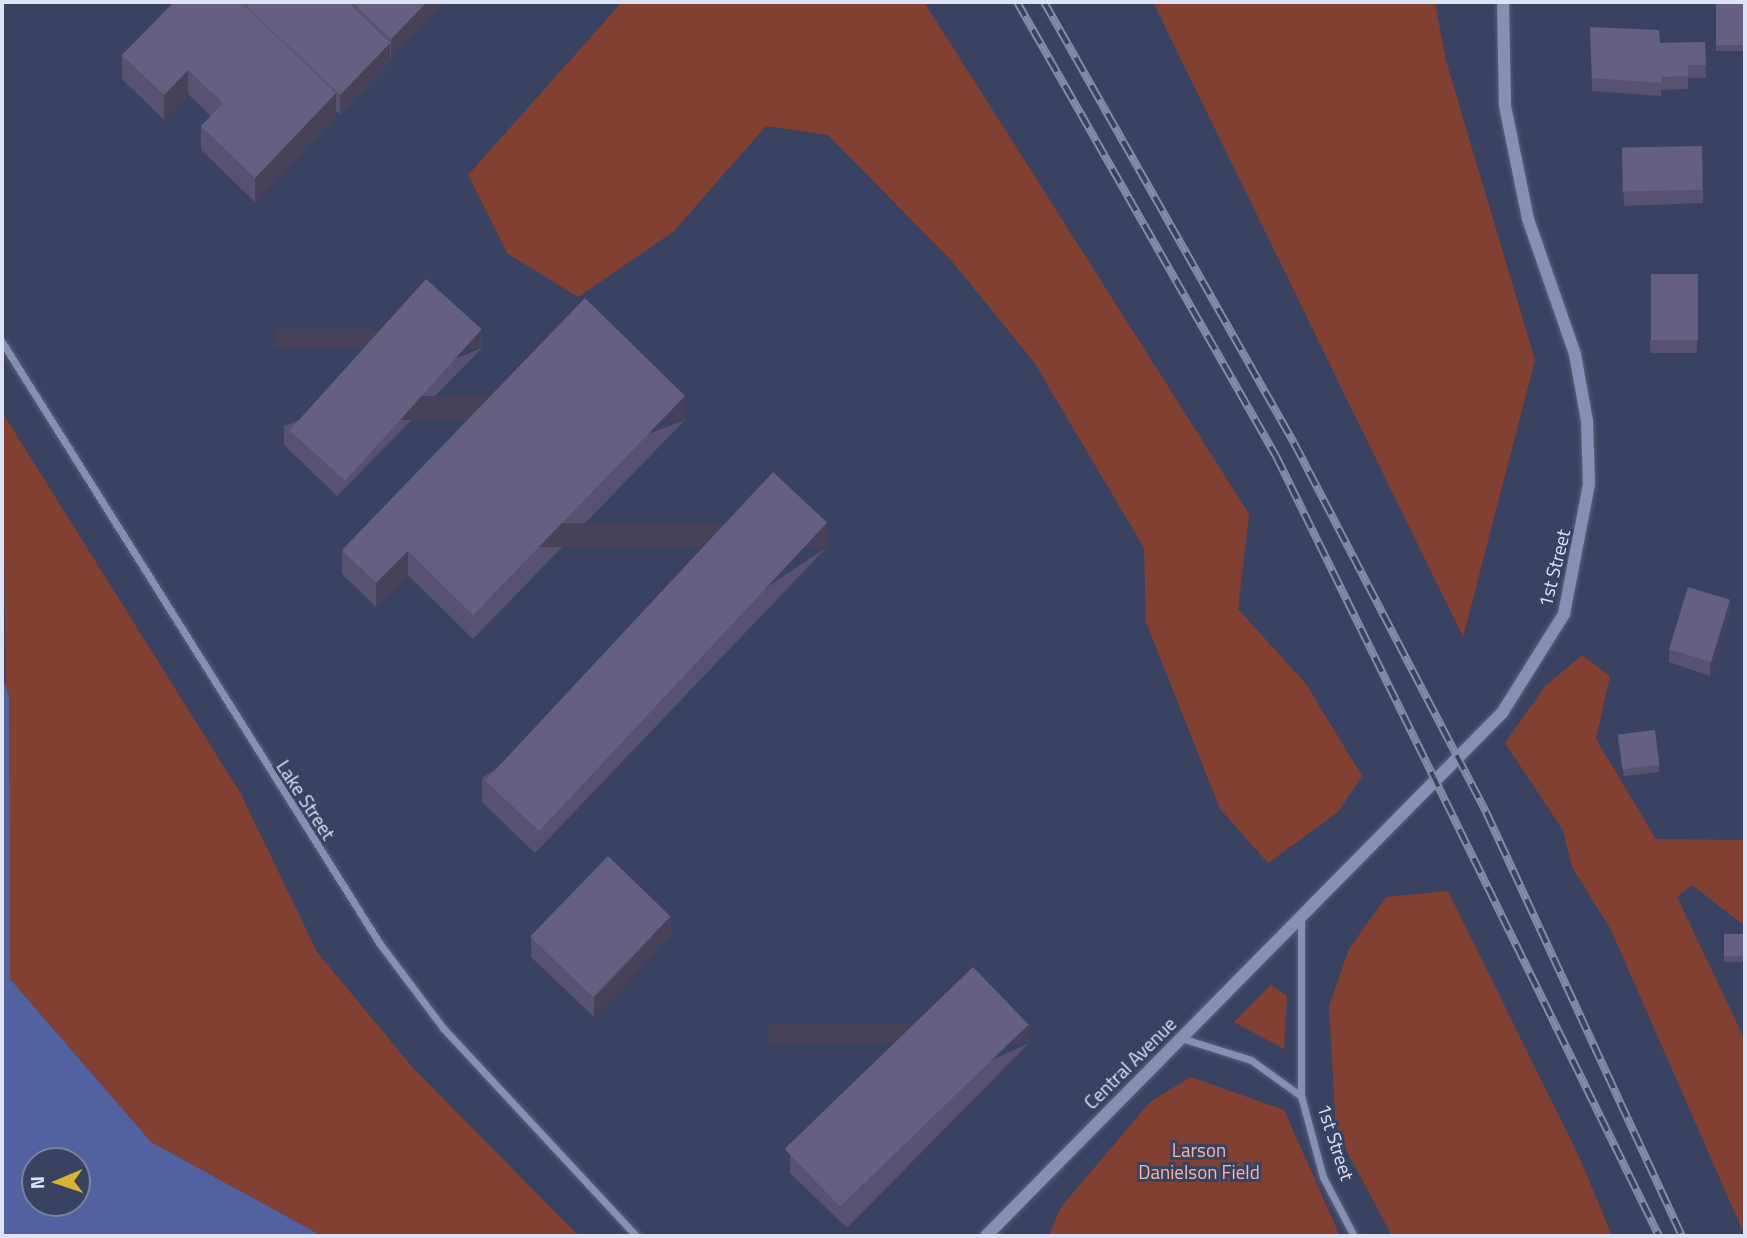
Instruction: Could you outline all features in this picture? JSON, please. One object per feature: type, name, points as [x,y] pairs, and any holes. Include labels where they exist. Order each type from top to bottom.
[{"type":"street","name":"1st Street","points":[[1354,1236],[1324,1177],[1301,1096],[1301,916],[1502,713],[1564,614],[1581,548],[1589,484],[1587,421],[1575,354],[1528,219],[1505,106],[1503,2]]},
{"type":"street","name":"Lake Street","points":[[2,342],[380,944],[443,1028],[636,1236]]},
{"type":"street","name":"Central Avenue","points":[[986,1236],[1301,916]]},
{"type":"street","name":"1st Street","points":[[1181,1038],[1251,1060],[1301,1096]]},
{"type":"green space","points":[[622,2],[924,2],[1249,514],[1238,609],[1306,684],[1362,776],[1338,812],[1268,863],[1220,809],[1146,622],[1144,548],[1034,362],[950,259],[828,135],[766,126],[673,232],[578,297],[507,253],[468,175]]},
{"type":"green space","points":[[1153,2],[1435,2],[1446,61],[1535,360],[1463,637]]},
{"type":"green space","points":[[2,412],[241,794],[317,952],[413,1068],[579,1236],[322,1236],[151,1142],[10,979]]},
{"type":"green space","points":[[1582,655],[1610,676],[1596,739],[1656,839],[1745,840],[1745,926],[1692,885],[1677,897],[1745,1040],[1745,1236],[1611,930],[1572,867],[1563,830],[1505,743],[1545,686]]},
{"type":"green space","points":[[1448,891],[1581,1161],[1612,1236],[1392,1236],[1336,1131],[1329,1006],[1349,949],[1386,897]]},
{"type":"green space","points":[[1271,985],[1287,996],[1284,1049],[1234,1022]]},
{"type":"green space","name":"Larson Danielson Field","points":[[1191,1077],[1284,1110],[1340,1236],[1049,1236],[1061,1207],[1150,1102]]},
{"type":"water","points":[[2,676],[9,696],[10,979],[151,1142],[322,1236],[2,1236]]},
{"type":"building","points":[[174,2],[241,2],[336,93],[255,178],[201,126],[223,103],[188,70],[164,95],[122,55]]},
{"type":"building","points":[[242,2],[348,2],[390,43],[340,95]]},
{"type":"building","points":[[352,2],[427,2],[391,39]]},
{"type":"building","points":[[1716,2],[1745,2],[1745,45],[1716,45]]},
{"type":"building","points":[[1590,27],[1659,30],[1660,43],[1705,42],[1706,65],[1688,65],[1688,76],[1661,77],[1661,83],[1592,78]]},
{"type":"building","points":[[1702,146],[1703,190],[1623,191],[1622,147]]},
{"type":"building","points":[[1651,274],[1698,274],[1698,340],[1651,340]]},
{"type":"building","points":[[426,279],[482,329],[345,481],[289,431]]},
{"type":"building","points":[[585,298],[685,396],[473,615],[408,551],[376,583],[342,550]]},
{"type":"building","points":[[1745,360],[1745,412],[1744,412]]},
{"type":"building","points":[[773,472],[827,522],[539,831],[485,781]]},
{"type":"building","points":[[1688,587],[1730,600],[1711,662],[1669,649]]},
{"type":"building","points":[[1655,730],[1659,765],[1623,769],[1618,735]]},
{"type":"building","points":[[608,856],[671,916],[593,997],[530,937]]},
{"type":"building","points":[[1724,934],[1745,934],[1745,956],[1724,956]]},
{"type":"building","points":[[973,967],[1029,1025],[840,1207],[785,1149]]},
{"type":"railway","points":[[1017,2],[1276,456],[1659,1236]]},
{"type":"railway","points":[[1044,2],[1294,443],[1486,812],[1682,1236]]}]
